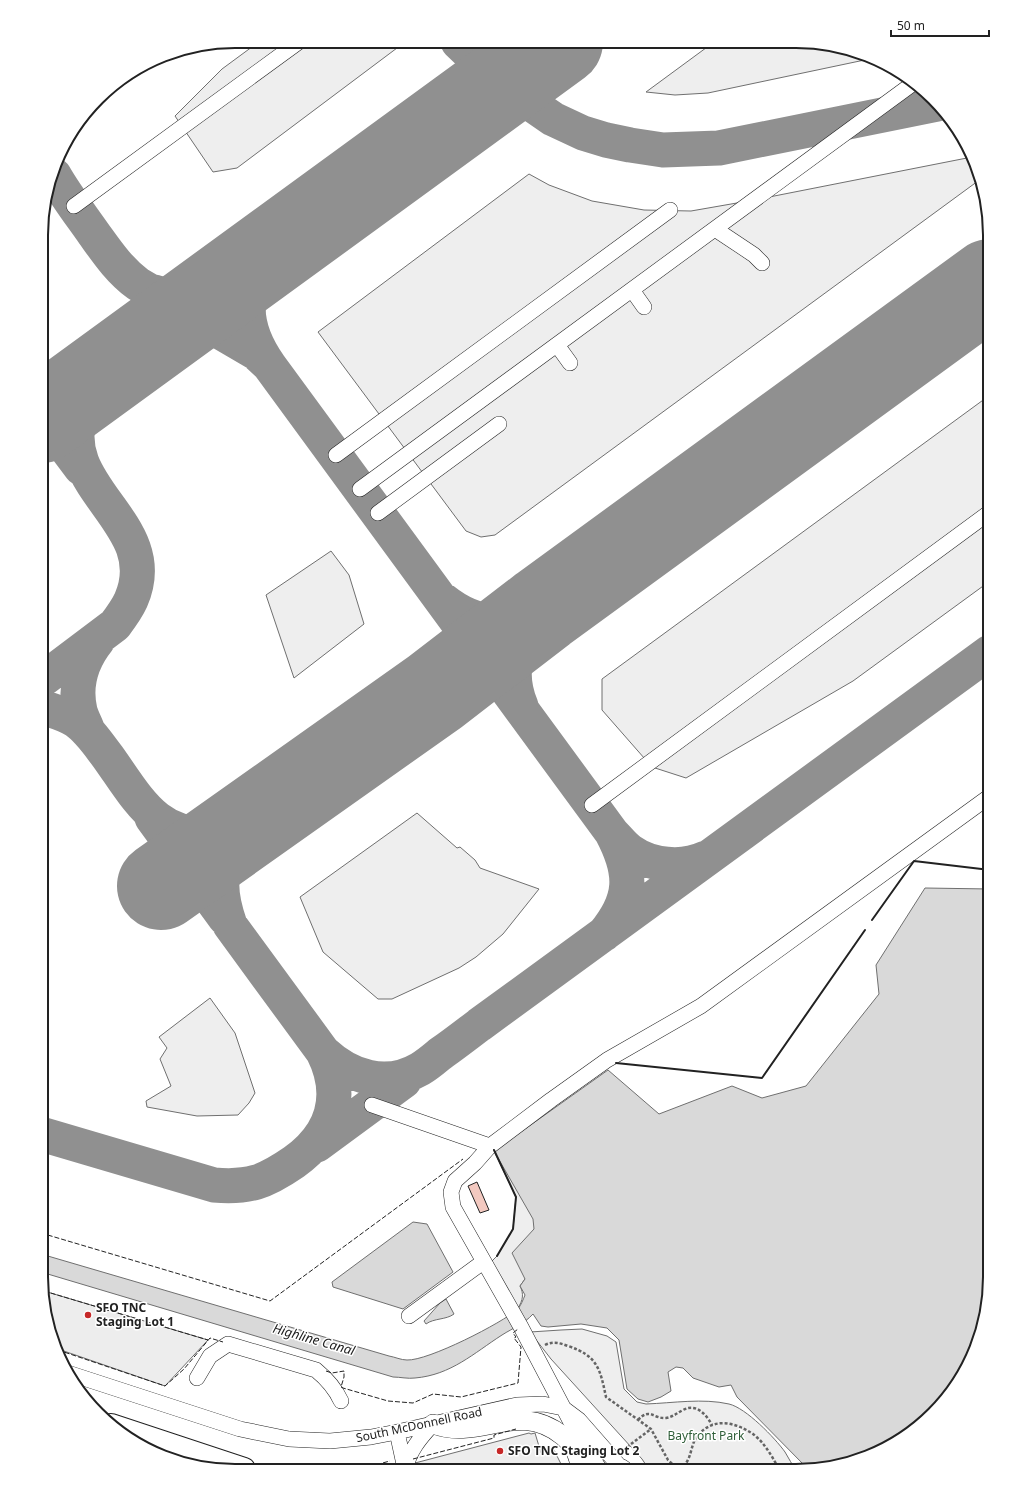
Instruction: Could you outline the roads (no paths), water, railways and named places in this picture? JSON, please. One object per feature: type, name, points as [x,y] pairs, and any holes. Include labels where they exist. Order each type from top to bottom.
[{"type":"highway","points":[[129,1430],[227,1464]]},
{"type":"main road","points":[[433,1424],[442,1428],[459,1430],[510,1420],[540,1422],[553,1428],[567,1439],[577,1453],[579,1464]]},
{"type":"street","points":[[74,206],[290,48]]},
{"type":"street","points":[[360,489],[909,86]]},
{"type":"street","points":[[336,455],[670,210]]},
{"type":"street","points":[[715,229],[754,254],[762,263]]},
{"type":"street","points":[[632,290],[644,308]]},
{"type":"street","points":[[556,345],[570,363]]},
{"type":"street","points":[[378,513],[499,424]]},
{"type":"street","points":[[592,806],[983,517]]},
{"type":"street","points":[[596,1464],[563,1408],[521,1327],[453,1207],[451,1192],[455,1181],[475,1163],[490,1146],[607,1060],[701,1006],[983,801]]},
{"type":"street","points":[[372,1105],[490,1146]]},
{"type":"street","points":[[409,1316],[483,1262]]},
{"type":"street","points":[[197,1378],[210,1356],[228,1344],[316,1370],[333,1386],[341,1401]]},
{"type":"street","name":"South McDonnell Road","points":[[77,1376],[224,1424],[289,1439],[330,1441],[358,1439],[397,1432],[517,1404],[543,1404],[563,1408],[580,1420],[617,1464]]},
{"type":"street","points":[[407,1464],[414,1447],[433,1424]]},
{"type":"street","points":[[397,1432],[404,1464]]},
{"type":"water","name":"Highline Canal","points":[[925,888],[983,889],[983,1289],[977,1325],[964,1360],[937,1400],[910,1425],[890,1439],[868,1450],[844,1458],[803,1464],[737,1397],[731,1385],[719,1387],[693,1378],[683,1368],[676,1367],[668,1372],[671,1391],[648,1402],[638,1399],[627,1389],[619,1340],[607,1328],[581,1324],[548,1327],[541,1326],[533,1314],[472,1356],[440,1373],[412,1378],[393,1377],[48,1274],[48,1256],[402,1360],[417,1359],[431,1354],[447,1348],[497,1323],[518,1309],[525,1295],[520,1286],[525,1279],[512,1253],[534,1229],[533,1219],[494,1151],[608,1070],[659,1114],[732,1086],[762,1098],[806,1086],[879,994],[876,965]]},
{"type":"water","points":[[413,1222],[427,1224],[453,1272],[403,1309],[333,1287],[332,1282]]},
{"type":"water","points":[[446,1299],[454,1314],[426,1324],[424,1321],[440,1303]]},
{"type":"place","name":"SFO TNC Staging Lot 1","points":[[88,1315]]},
{"type":"place","name":"SFO TNC Staging Lot 2","points":[[500,1451]]},
{"type":"park label","name":"Bayfront Park","points":[[706,1436]]}]
